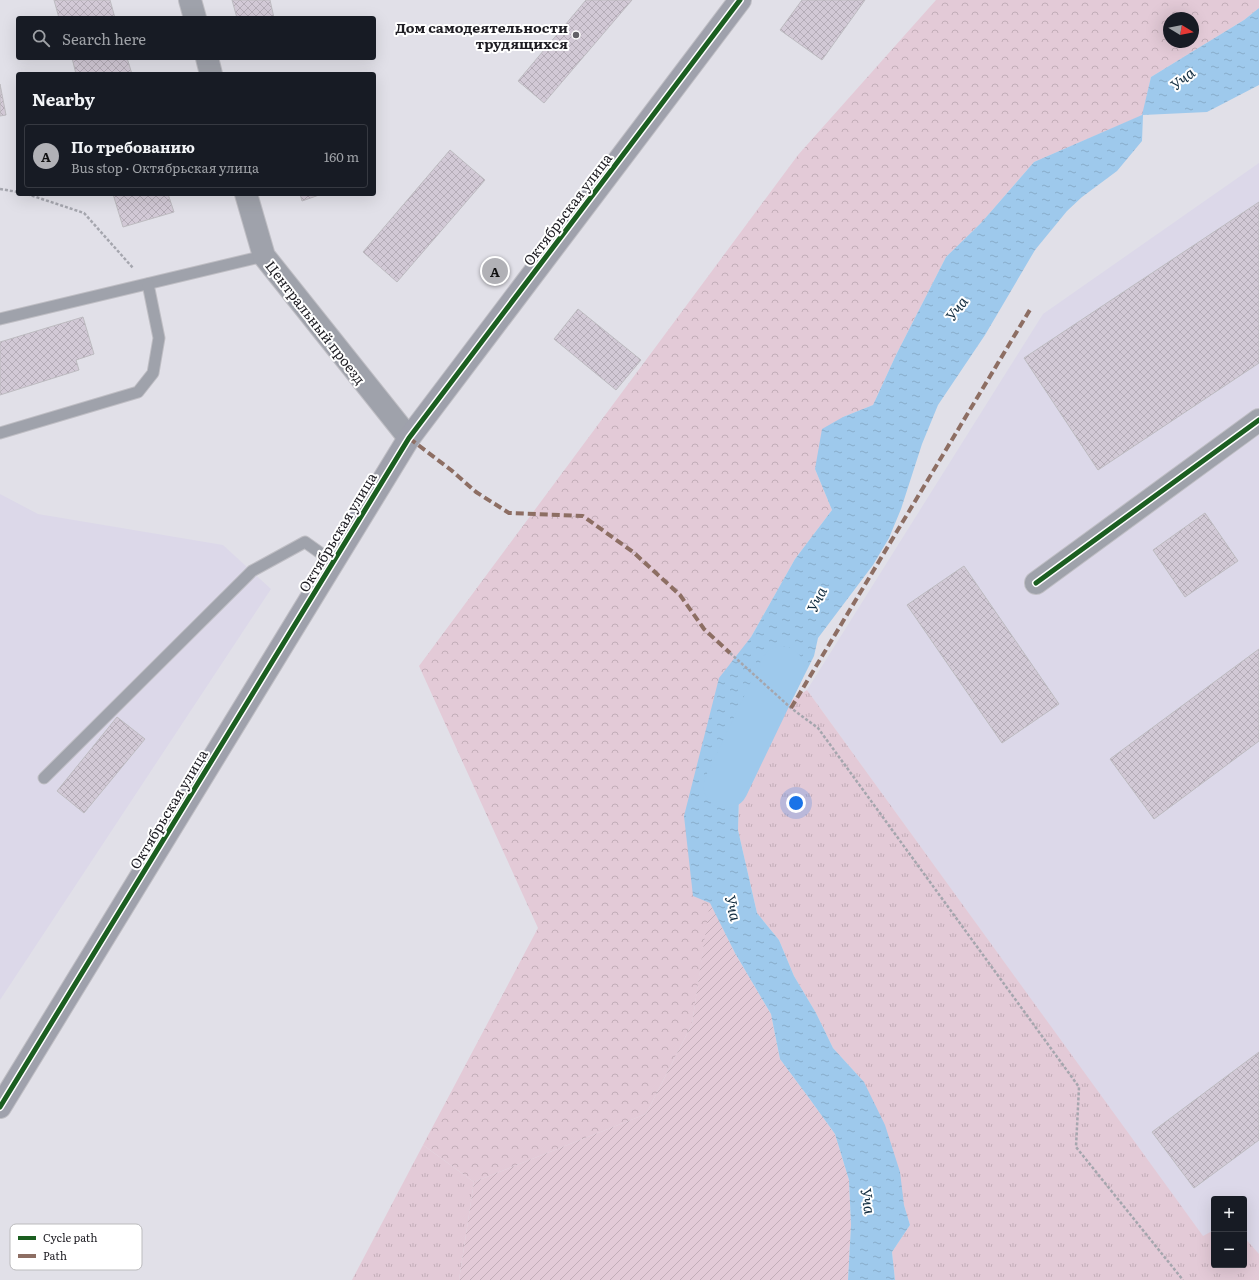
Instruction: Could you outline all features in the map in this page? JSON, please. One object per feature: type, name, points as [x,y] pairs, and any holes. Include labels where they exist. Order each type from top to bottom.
[{"type":"street","points":[[190,0],[194,16]]},
{"type":"street","name":"Октябрьская улица","points":[[0,1107],[409,438],[740,0]]},
{"type":"street","points":[[208,60],[210,72]]},
{"type":"street","name":"Центральный проезд","points":[[247,196],[264,256],[409,438]]},
{"type":"street","points":[[1036,582],[1259,420]]},
{"type":"lane","points":[[0,320],[264,256]]},
{"type":"lane","points":[[0,433],[138,392],[153,373],[159,338],[148,284]]},
{"type":"lane","points":[[44,778],[252,571],[305,542],[333,562]]},
{"type":"path","points":[[0,189],[16,192]]},
{"type":"path","points":[[33,196],[84,213],[148,284]]},
{"type":"path","points":[[730,653],[791,708],[818,728],[1078,1086],[1076,1147],[1183,1280]]},
{"type":"shaded area","points":[[1259,163],[1259,1254],[1247,1240],[1247,1196],[1211,1196],[1211,1232],[1203,1237],[807,690],[1043,314]]},
{"type":"shaded area","points":[[0,494],[38,514],[223,545],[271,589],[0,1000]]},
{"type":"green space","points":[[936,0],[1259,0],[1259,8],[1244,20],[1199,48],[1199,12],[1163,12],[1163,48],[1198,48],[1151,77],[1143,115],[1034,162],[981,223],[946,257],[896,355],[873,405],[843,417],[815,469],[832,510],[795,559],[751,637],[692,1024],[646,1114],[474,1182],[423,1145],[538,928],[419,666],[798,155]]},
{"type":"green space","points":[[807,690],[1203,1236],[1211,1232],[1211,1268],[1247,1268],[1247,1240],[1259,1254],[1259,1280],[895,1280],[892,1252],[910,1225],[864,1082],[833,1048],[816,1013],[794,976],[779,940],[757,913],[738,830],[739,796],[753,726]]},
{"type":"green space","points":[[710,902],[735,953],[771,1014],[780,1059],[835,1134],[849,1180],[851,1225],[848,1280],[459,1280],[474,1182],[646,1114],[692,1024]]},
{"type":"green space","points":[[423,1145],[474,1182],[459,1280],[352,1280]]},
{"type":"water","points":[[1259,8],[1259,85],[1207,112],[1143,115],[1142,141],[1117,171],[1082,197],[1067,211],[1035,250],[985,335],[938,405],[922,444],[901,509],[889,538],[873,565],[818,638],[814,656],[794,696],[753,726],[739,796],[738,830],[757,913],[779,940],[794,976],[816,1013],[833,1048],[864,1082],[885,1125],[900,1172],[904,1205],[910,1225],[892,1252],[895,1280],[848,1280],[851,1225],[849,1180],[835,1134],[780,1059],[771,1014],[735,953],[710,903],[693,896],[684,816],[719,678],[751,637],[795,559],[832,510],[815,469],[822,429],[843,417],[873,405],[896,355],[946,257],[981,223],[1034,162],[1142,115],[1151,77],[1244,20]]},
{"type":"building","points":[[54,0],[110,0],[114,16],[58,16]]},
{"type":"building","points":[[232,0],[270,0],[274,16],[236,16]]},
{"type":"building","points":[[586,0],[632,0],[544,103],[518,81]]},
{"type":"building","points":[[802,0],[865,0],[822,60],[780,30]]},
{"type":"building","points":[[72,60],[128,60],[131,72],[76,72]]},
{"type":"building","points":[[0,84],[6,115],[0,116]]},
{"type":"building","points":[[450,150],[485,180],[397,282],[363,252]]},
{"type":"building","points":[[114,196],[169,196],[174,212],[123,227]]},
{"type":"building","points":[[301,196],[316,196],[302,201]]},
{"type":"building","points":[[1259,202],[1259,363],[1098,470],[1024,358]]},
{"type":"building","points":[[578,309],[641,360],[616,390],[554,339]]},
{"type":"building","points":[[83,317],[94,354],[76,360],[79,370],[0,395],[0,342]]},
{"type":"building","points":[[1205,513],[1238,561],[1185,597],[1153,550]]},
{"type":"building","points":[[964,566],[1059,704],[1002,743],[907,605]]},
{"type":"building","points":[[1259,649],[1259,741],[1154,819],[1110,759]]},
{"type":"building","points":[[117,717],[145,739],[84,813],[57,791]]},
{"type":"building","points":[[1259,1052],[1259,1140],[1194,1188],[1152,1132]]},
{"type":"waterway","name":"Уча","points":[[726,786],[782,669]]},
{"type":"marked path","points":[[791,708],[1031,308]]},
{"type":"marked path","points":[[409,438],[451,470],[476,492],[509,513],[583,516],[633,552],[680,595],[704,629],[730,653]]},
{"type":"cycle path","points":[[0,1107],[409,438],[740,0]]},
{"type":"cycle path","points":[[1036,583],[1259,420]]},
{"type":"place","name":"Дом самодеятельности трудящихся","points":[[576,35]]},
{"type":"place","name":"По требованию","points":[[495,271]]}]
